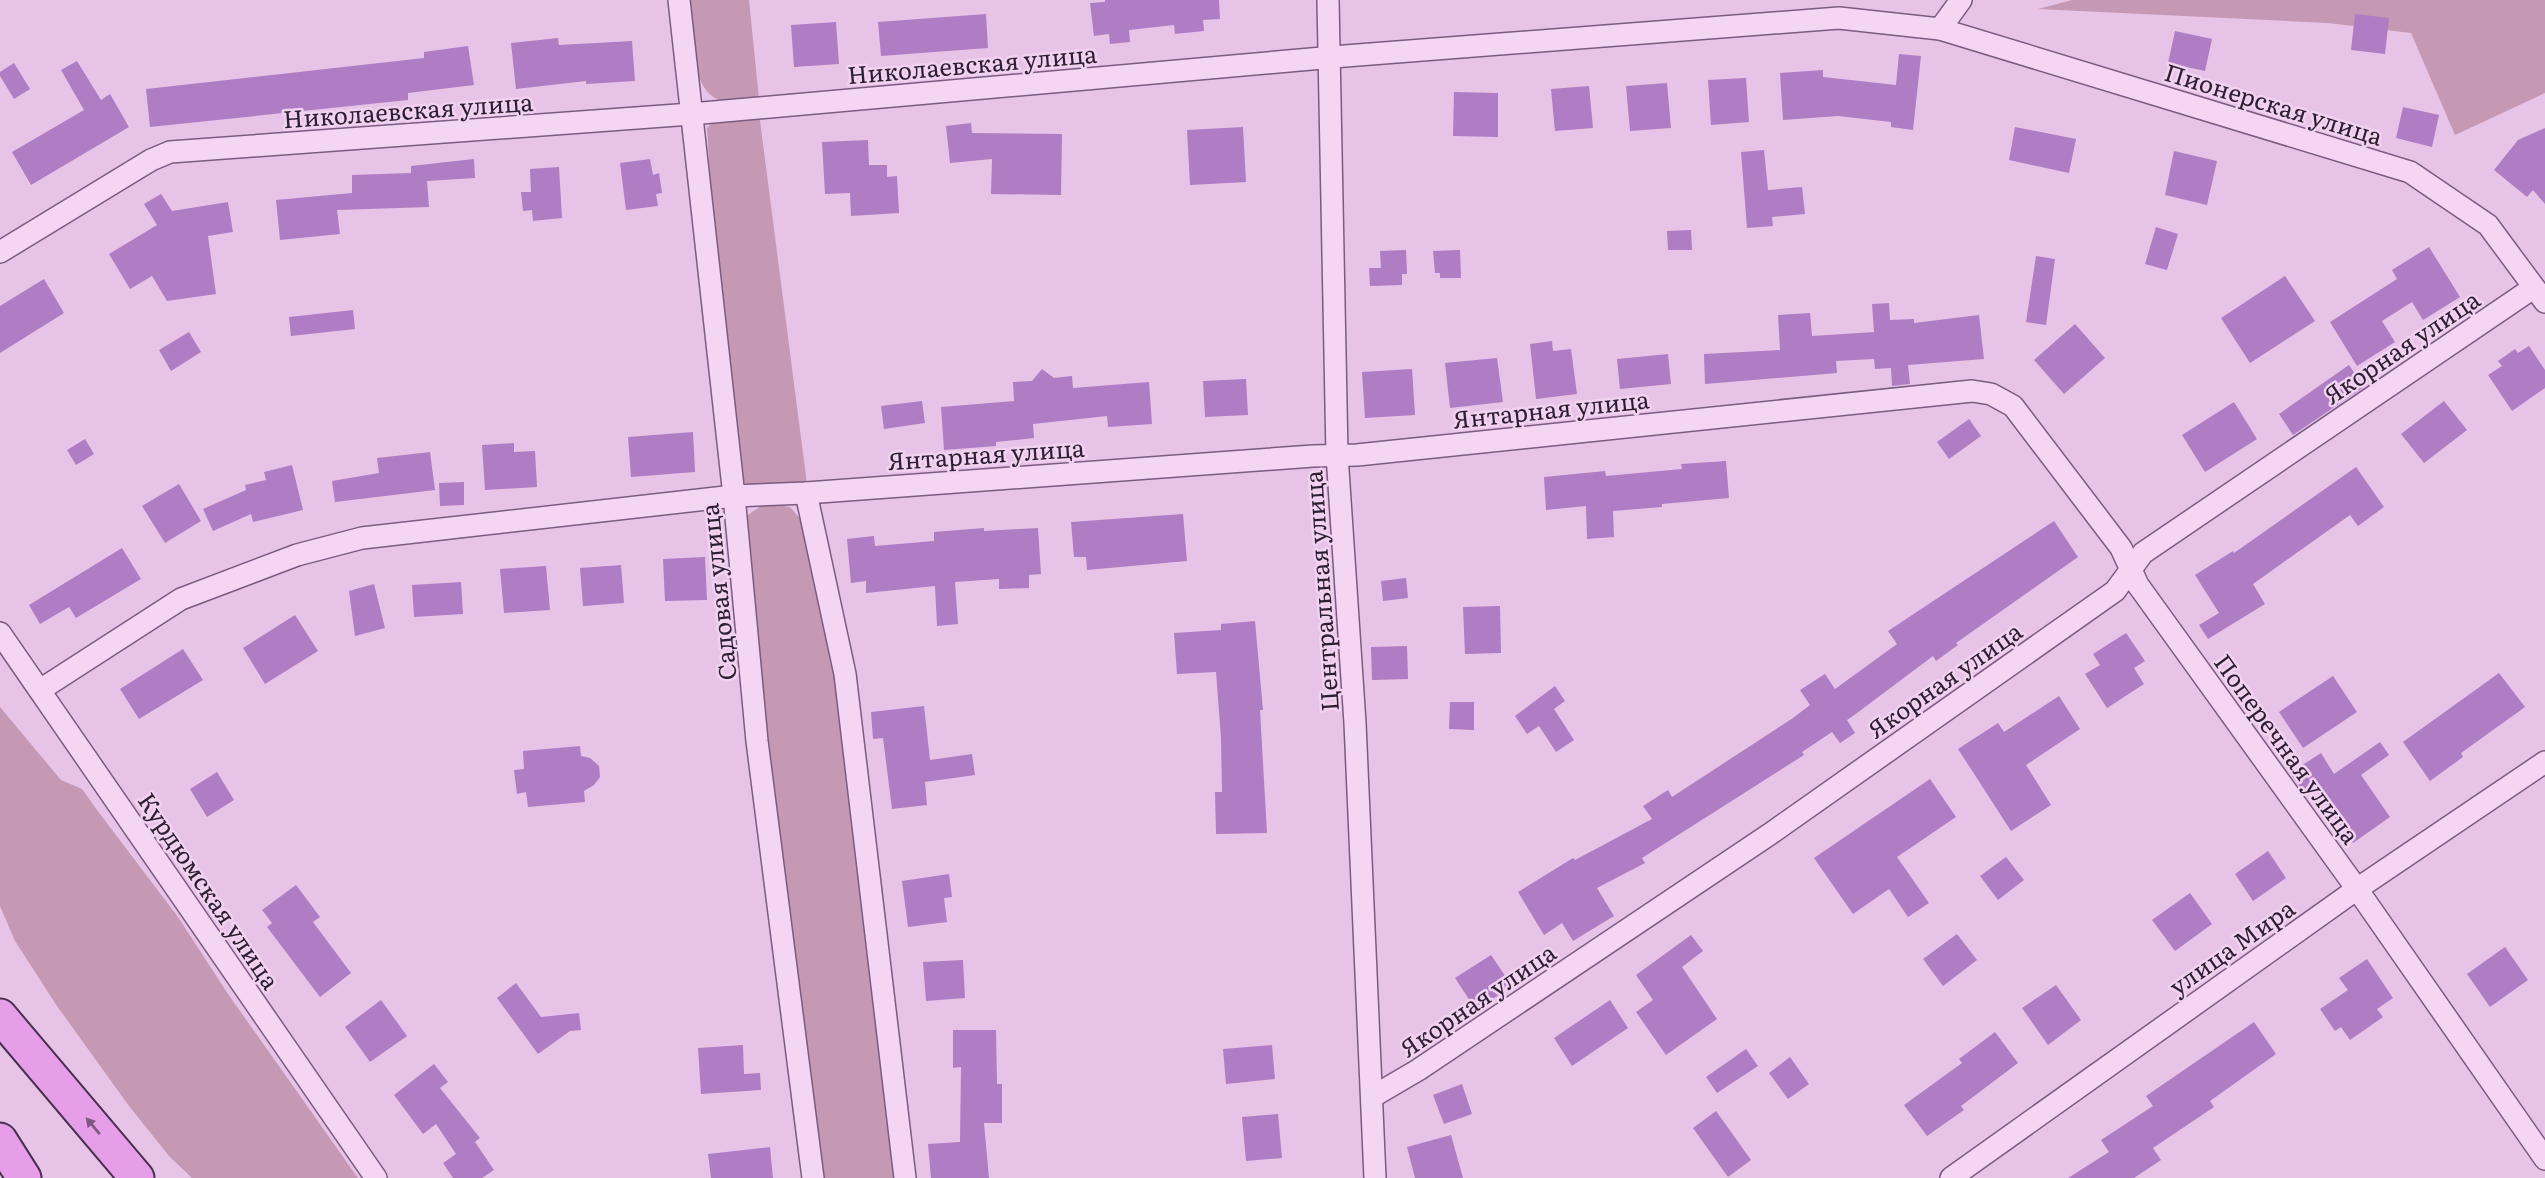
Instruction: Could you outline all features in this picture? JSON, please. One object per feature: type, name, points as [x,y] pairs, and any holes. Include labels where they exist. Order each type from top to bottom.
[{"type":"main road","points":[[0,1016],[137,1178]]},
{"type":"main road","points":[[0,1140],[24,1178]]},
{"type":"street","name":"Садовая улица","points":[[678,0],[734,496],[757,741],[813,1178]]},
{"type":"street","name":"Центральная улица","points":[[1328,0],[1337,454],[1355,723],[1375,1178]]},
{"type":"street","points":[[1940,29],[1961,0]]},
{"type":"street","name":"Николаевская улица","points":[[0,252],[151,160],[170,152],[691,114],[1328,58],[1839,18],[1940,29]]},
{"type":"street","name":"Пионерская улица","points":[[1940,29],[2410,172],[2488,225],[2539,295]]},
{"type":"street","name":"Якорная улица","points":[[1372,1097],[1429,1063],[1770,834],[2115,591],[2143,553],[2539,295]]},
{"type":"street","name":"Янтарная улица","points":[[40,690],[181,600],[297,555],[362,538],[734,496],[1337,454],[1357,455],[1972,391]]},
{"type":"street","name":"Поперечная улица","points":[[1972,391],[1991,394],[2013,406],[2121,548],[2138,584],[2357,889],[2545,1159]]},
{"type":"street","points":[[806,493],[845,674],[905,1178]]},
{"type":"street","name":"Курдюмская улица","points":[[0,633],[376,1178]]},
{"type":"street","name":"улица Мира","points":[[1951,1178],[2357,889],[2545,762]]},
{"type":"shaded area","points":[[685,0],[749,0],[759,99],[720,100],[710,94],[702,84],[693,56]]},
{"type":"shaded area","points":[[2072,0],[2545,0],[2545,93],[2455,135],[2411,33],[2328,23],[2038,9]]},
{"type":"shaded area","points":[[759,113],[807,484],[753,489],[737,477],[716,271],[707,128],[718,117]]},
{"type":"shaded area","points":[[761,506],[790,507],[802,521],[836,676],[897,1178],[821,1178],[764,741],[745,517]]},
{"type":"shaded area","points":[[0,707],[61,780],[82,789],[178,917],[228,994],[358,1178],[192,1178],[169,1156],[129,1106],[57,1006],[15,941],[0,906]]},
{"type":"building","points":[[1105,0],[1219,0],[1220,19],[1203,20],[1204,31],[1175,34],[1174,25],[1129,30],[1130,42],[1110,44],[1109,34],[1094,36],[1090,3]]},
{"type":"building","points":[[986,14],[988,48],[881,56],[878,22]]},
{"type":"building","points":[[2355,14],[2389,18],[2385,54],[2351,50]]},
{"type":"building","points":[[836,22],[839,64],[794,67],[791,25]]},
{"type":"building","points":[[2175,31],[2212,39],[2205,71],[2168,63]]},
{"type":"building","points":[[558,38],[559,45],[632,41],[635,81],[586,84],[586,81],[516,89],[511,43]]},
{"type":"building","points":[[468,46],[474,85],[408,93],[408,100],[150,127],[146,89],[424,58],[424,52]]},
{"type":"building","points":[[1899,54],[1921,56],[1913,130],[1891,127],[1891,122],[1838,116],[1783,120],[1780,73],[1823,70],[1823,77],[1896,85]]},
{"type":"building","points":[[77,61],[101,100],[110,94],[129,127],[31,185],[12,152],[84,110],[61,70]]},
{"type":"building","points":[[14,63],[30,89],[14,99],[0,72]]},
{"type":"building","points":[[1746,78],[1749,122],[1711,125],[1708,80]]},
{"type":"building","points":[[1667,83],[1671,128],[1630,131],[1626,86]]},
{"type":"building","points":[[1589,86],[1593,128],[1555,131],[1551,89]]},
{"type":"building","points":[[1454,92],[1498,93],[1498,137],[1453,136]]},
{"type":"building","points":[[2403,107],[2439,115],[2432,147],[2396,138]]},
{"type":"building","points":[[971,123],[972,133],[1062,134],[1061,195],[991,194],[992,159],[950,163],[946,126]]},
{"type":"building","points":[[1243,127],[1246,182],[1190,185],[1187,130]]},
{"type":"building","points":[[2015,127],[2076,139],[2069,173],[2009,160]]},
{"type":"building","points":[[2545,128],[2545,204],[2533,190],[2527,197],[2494,170],[2518,140]]},
{"type":"building","points":[[868,140],[869,165],[887,165],[887,177],[897,176],[899,213],[851,216],[850,193],[825,194],[822,142]]},
{"type":"building","points":[[1764,150],[1768,190],[1802,187],[1805,214],[1772,217],[1773,226],[1747,228],[1741,152]]},
{"type":"building","points":[[2174,151],[2217,161],[2207,205],[2165,195]]},
{"type":"building","points":[[474,159],[475,178],[427,181],[429,207],[337,210],[340,234],[280,240],[276,200],[352,193],[352,175],[411,173],[411,166]]},
{"type":"building","points":[[650,159],[653,175],[659,173],[662,193],[656,194],[658,206],[626,210],[620,163]]},
{"type":"building","points":[[559,167],[562,218],[533,221],[532,210],[523,211],[521,192],[531,192],[530,169]]},
{"type":"building","points":[[161,194],[172,211],[228,202],[233,232],[208,236],[216,294],[167,301],[152,276],[130,289],[109,254],[157,225],[144,204]]},
{"type":"building","points":[[2156,227],[2178,234],[2167,270],[2145,264]]},
{"type":"building","points":[[1691,230],[1692,250],[1668,250],[1667,231]]},
{"type":"building","points":[[2429,247],[2460,297],[2423,320],[2412,302],[2382,321],[2395,342],[2357,366],[2330,322],[2397,279],[2392,270]]},
{"type":"building","points":[[1406,250],[1407,274],[1402,274],[1402,285],[1370,286],[1369,268],[1381,268],[1380,251]]},
{"type":"building","points":[[1460,250],[1461,278],[1440,278],[1440,273],[1435,273],[1433,251]]},
{"type":"building","points":[[2036,256],[2055,259],[2046,325],[2026,322]]},
{"type":"building","points":[[2285,276],[2315,321],[2250,363],[2221,318]]},
{"type":"building","points":[[44,279],[64,313],[0,353],[0,306]]},
{"type":"building","points":[[1889,303],[1890,320],[1914,319],[1914,323],[1979,315],[1984,359],[1908,365],[1910,384],[1892,386],[1891,368],[1875,369],[1874,359],[1836,361],[1837,373],[1705,384],[1704,354],[1780,350],[1778,315],[1810,313],[1812,336],[1874,332],[1872,304]]},
{"type":"building","points":[[353,310],[355,329],[291,336],[289,317]]},
{"type":"building","points":[[2075,324],[2105,358],[2064,394],[2034,360]]},
{"type":"building","points":[[189,332],[201,352],[171,371],[159,350]]},
{"type":"building","points":[[1552,341],[1553,351],[1571,349],[1577,394],[1536,399],[1530,344]]},
{"type":"building","points":[[2529,346],[2545,370],[2545,388],[2512,411],[2488,375],[2502,366],[2498,361],[2515,349],[2518,353]]},
{"type":"building","points":[[1668,354],[1671,384],[1620,389],[1617,359]]},
{"type":"building","points":[[1497,358],[1503,402],[1450,408],[1445,363]]},
{"type":"building","points":[[2349,365],[2364,387],[2293,435],[2279,414]]},
{"type":"building","points":[[1042,369],[1054,378],[1072,376],[1073,388],[1149,382],[1152,424],[1108,427],[1107,416],[1033,424],[1034,438],[996,442],[996,446],[944,450],[941,407],[1014,401],[1013,382],[1032,381]]},
{"type":"building","points":[[1412,369],[1415,415],[1365,418],[1362,372]]},
{"type":"building","points":[[1246,379],[1248,415],[1205,417],[1203,381]]},
{"type":"building","points":[[922,401],[925,423],[884,429],[881,406]]},
{"type":"building","points":[[2444,401],[2467,430],[2424,463],[2401,434]]},
{"type":"building","points":[[2234,402],[2257,439],[2205,472],[2182,435]]},
{"type":"building","points":[[1969,419],[1981,436],[1949,459],[1937,442]]},
{"type":"building","points":[[693,432],[695,472],[631,477],[628,437]]},
{"type":"building","points":[[85,439],[94,454],[76,465],[67,450]]},
{"type":"building","points":[[514,443],[514,452],[535,451],[537,487],[485,490],[482,445]]},
{"type":"building","points":[[430,452],[435,490],[335,502],[332,481],[379,473],[377,458]]},
{"type":"building","points":[[1726,461],[1729,498],[1613,511],[1614,537],[1587,539],[1586,506],[1546,510],[1544,477],[1605,471],[1606,476],[1682,469],[1681,464]]},
{"type":"building","points":[[292,465],[303,510],[253,522],[251,514],[213,531],[203,509],[246,490],[245,485],[266,480],[264,472]]},
{"type":"building","points":[[2356,467],[2384,507],[2358,526],[2350,515],[2253,584],[2265,604],[2208,639],[2199,625],[2219,613],[2195,575],[2233,551],[2234,553]]},
{"type":"building","points":[[464,482],[464,505],[440,506],[439,483]]},
{"type":"building","points":[[179,484],[201,521],[165,543],[142,506]]},
{"type":"building","points":[[1183,514],[1187,561],[1087,570],[1086,557],[1074,557],[1071,522]]},
{"type":"building","points":[[2054,521],[2078,557],[1956,643],[1958,645],[1936,661],[1933,656],[1847,720],[1855,733],[1840,743],[1832,732],[1802,752],[1804,755],[1642,858],[1645,863],[1597,888],[1614,916],[1573,941],[1562,923],[1544,935],[1518,892],[1573,858],[1575,860],[1652,819],[1643,806],[1668,790],[1672,797],[1793,718],[1810,705],[1800,690],[1825,674],[1835,689],[1897,644],[1888,631]]},
{"type":"building","points":[[984,528],[984,531],[1038,528],[1041,574],[1029,575],[1029,588],[999,589],[999,579],[955,582],[958,624],[937,626],[935,586],[866,593],[866,581],[851,583],[847,539],[874,536],[875,546],[934,541],[934,532]]},
{"type":"building","points":[[122,548],[141,579],[76,618],[69,607],[40,624],[29,605]]},
{"type":"building","points":[[705,557],[707,600],[665,601],[663,559]]},
{"type":"building","points":[[621,565],[624,603],[583,606],[580,568]]},
{"type":"building","points":[[546,566],[550,610],[504,613],[500,569]]},
{"type":"building","points":[[1406,578],[1408,598],[1383,601],[1381,581]]},
{"type":"building","points":[[461,582],[463,614],[414,617],[412,585]]},
{"type":"building","points":[[374,584],[385,628],[355,636],[349,591]]},
{"type":"building","points":[[1500,606],[1501,653],[1465,654],[1463,607]]},
{"type":"building","points":[[295,615],[318,651],[265,684],[243,648]]},
{"type":"building","points":[[1255,621],[1263,710],[1260,710],[1267,833],[1216,834],[1215,792],[1222,792],[1216,672],[1177,674],[1174,633],[1221,630],[1221,624]]},
{"type":"building","points":[[2126,633],[2145,661],[2134,668],[2144,684],[2107,708],[2085,674],[2100,665],[2093,654]]},
{"type":"building","points":[[1407,646],[1408,679],[1372,680],[1371,647]]},
{"type":"building","points":[[183,649],[203,680],[139,719],[120,689]]},
{"type":"building","points":[[2499,673],[2525,707],[2461,753],[2463,757],[2430,781],[2403,742]]},
{"type":"building","points":[[2333,676],[2357,712],[2303,748],[2279,712]]},
{"type":"building","points":[[1555,686],[1565,701],[1554,709],[1574,740],[1556,752],[1539,726],[1527,734],[1515,716]]},
{"type":"building","points":[[2059,696],[2080,729],[2026,765],[2051,805],[2011,831],[1958,749],[1998,723],[2004,732]]},
{"type":"building","points":[[1450,702],[1474,702],[1474,730],[1449,729]]},
{"type":"building","points":[[924,706],[930,760],[972,754],[975,775],[925,782],[927,805],[892,809],[883,738],[873,739],[871,712]]},
{"type":"building","points":[[2380,742],[2389,755],[2361,775],[2390,817],[2353,843],[2312,785],[2303,791],[2290,773],[2321,753],[2334,774]]},
{"type":"building","points":[[580,746],[581,756],[590,758],[599,766],[600,777],[584,791],[585,802],[528,807],[526,792],[517,794],[514,770],[524,769],[523,751]]},
{"type":"building","points":[[217,772],[234,800],[207,817],[190,789]]},
{"type":"building","points":[[1930,779],[1956,817],[1897,857],[1929,903],[1908,917],[1889,889],[1853,914],[1814,858]]},
{"type":"building","points":[[2268,851],[2286,878],[2253,901],[2235,874]]},
{"type":"building","points":[[2006,857],[2024,880],[1998,900],[1980,876]]},
{"type":"building","points":[[949,874],[952,897],[944,898],[947,922],[908,927],[902,881]]},
{"type":"building","points":[[296,885],[320,917],[313,922],[351,973],[320,997],[267,927],[272,923],[262,910]]},
{"type":"building","points":[[2190,893],[2212,924],[2175,951],[2152,920]]},
{"type":"building","points":[[1957,934],[1977,960],[1943,986],[1923,959]]},
{"type":"building","points":[[1691,935],[1703,951],[1682,967],[1717,1019],[1666,1055],[1636,1012],[1653,1000],[1636,975]]},
{"type":"building","points":[[2505,947],[2528,980],[2490,1007],[2467,974]]},
{"type":"building","points":[[1491,955],[1512,986],[1476,1010],[1455,978]]},
{"type":"building","points":[[2367,959],[2393,998],[2377,1009],[2383,1017],[2350,1040],[2341,1027],[2335,1031],[2320,1009],[2348,990],[2339,978]]},
{"type":"building","points":[[963,960],[965,998],[926,1001],[923,962]]},
{"type":"building","points":[[516,983],[541,1017],[579,1013],[581,1030],[570,1031],[538,1054],[497,998]]},
{"type":"building","points":[[2056,985],[2081,1020],[2048,1045],[2022,1008]]},
{"type":"building","points":[[381,1000],[407,1036],[370,1062],[345,1027]]},
{"type":"building","points":[[1610,1000],[1628,1028],[1572,1066],[1554,1038]]},
{"type":"building","points":[[2254,1022],[2276,1054],[2210,1101],[2214,1107],[2153,1148],[2161,1160],[2134,1178],[2068,1178],[2109,1152],[2101,1140],[2153,1106],[2146,1096]]},
{"type":"building","points":[[953,1030],[996,1030],[997,1084],[1002,1084],[1002,1123],[984,1123],[989,1178],[931,1178],[928,1144],[960,1142],[961,1067],[953,1068]]},
{"type":"building","points":[[1995,1032],[2018,1063],[1961,1106],[1964,1110],[1927,1136],[1904,1105],[1962,1063],[1959,1059]]},
{"type":"building","points":[[743,1045],[744,1074],[760,1073],[761,1090],[701,1094],[698,1048]]},
{"type":"building","points":[[1272,1045],[1275,1079],[1226,1084],[1223,1049]]},
{"type":"building","points":[[1746,1049],[1758,1066],[1717,1093],[1706,1077]]},
{"type":"building","points":[[1790,1057],[1809,1084],[1788,1099],[1769,1073]]},
{"type":"building","points":[[434,1064],[448,1082],[440,1088],[480,1138],[475,1142],[494,1170],[482,1178],[453,1178],[443,1163],[456,1154],[436,1124],[423,1134],[394,1095]]},
{"type":"building","points":[[1462,1084],[1472,1114],[1444,1124],[1433,1095]]},
{"type":"building","points":[[1716,1111],[1751,1160],[1728,1177],[1693,1128]]},
{"type":"building","points":[[1278,1114],[1282,1158],[1246,1161],[1242,1117]]},
{"type":"building","points":[[1451,1135],[1463,1178],[1415,1178],[1407,1147]]},
{"type":"building","points":[[770,1147],[773,1178],[711,1178],[708,1154]]}]
